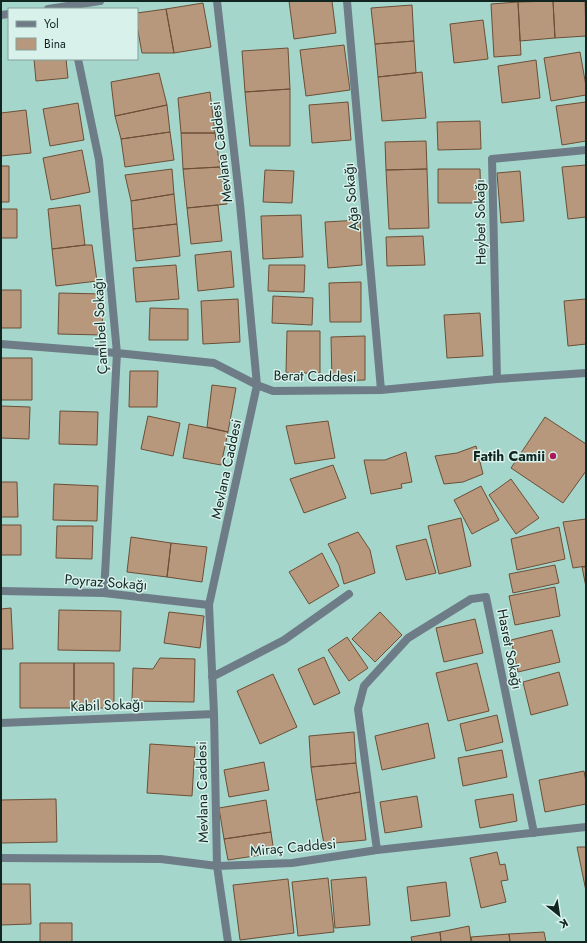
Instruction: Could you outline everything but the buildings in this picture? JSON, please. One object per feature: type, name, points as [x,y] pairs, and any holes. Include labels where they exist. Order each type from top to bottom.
[{"type":"street","points":[[68,8],[100,1]]},
{"type":"street","name":"Mevlana Caddesi","points":[[217,1],[240,204],[257,385],[209,605],[214,714],[217,866],[228,942]]},
{"type":"street","name":"Ağa Sokağı","points":[[347,1],[381,390]]},
{"type":"street","name":"Çamlıbel Sokağı","points":[[78,60],[99,160],[117,353],[104,593]]},
{"type":"street","name":"Heybet Sokağı","points":[[497,380],[492,158],[586,150]]},
{"type":"street","name":"Berat Caddesi","points":[[1,344],[117,353],[214,363],[257,385],[273,390],[381,390],[586,373]]},
{"type":"street","name":"Poyraz Sokağı","points":[[1,591],[104,593],[209,605]]},
{"type":"street","points":[[212,677],[284,640],[349,594]]},
{"type":"street","name":"Hasret Sokağı","points":[[377,850],[358,709],[364,686],[408,638],[471,599],[486,597],[534,833]]},
{"type":"street","name":"Kabil Sokağı","points":[[1,723],[214,714]]},
{"type":"street","name":"Miraç Caddesi","points":[[1,858],[161,858],[217,866],[292,863],[377,850],[586,827]]},
{"type":"place","name":"Fatih Camii","points":[[553,456]]}]
